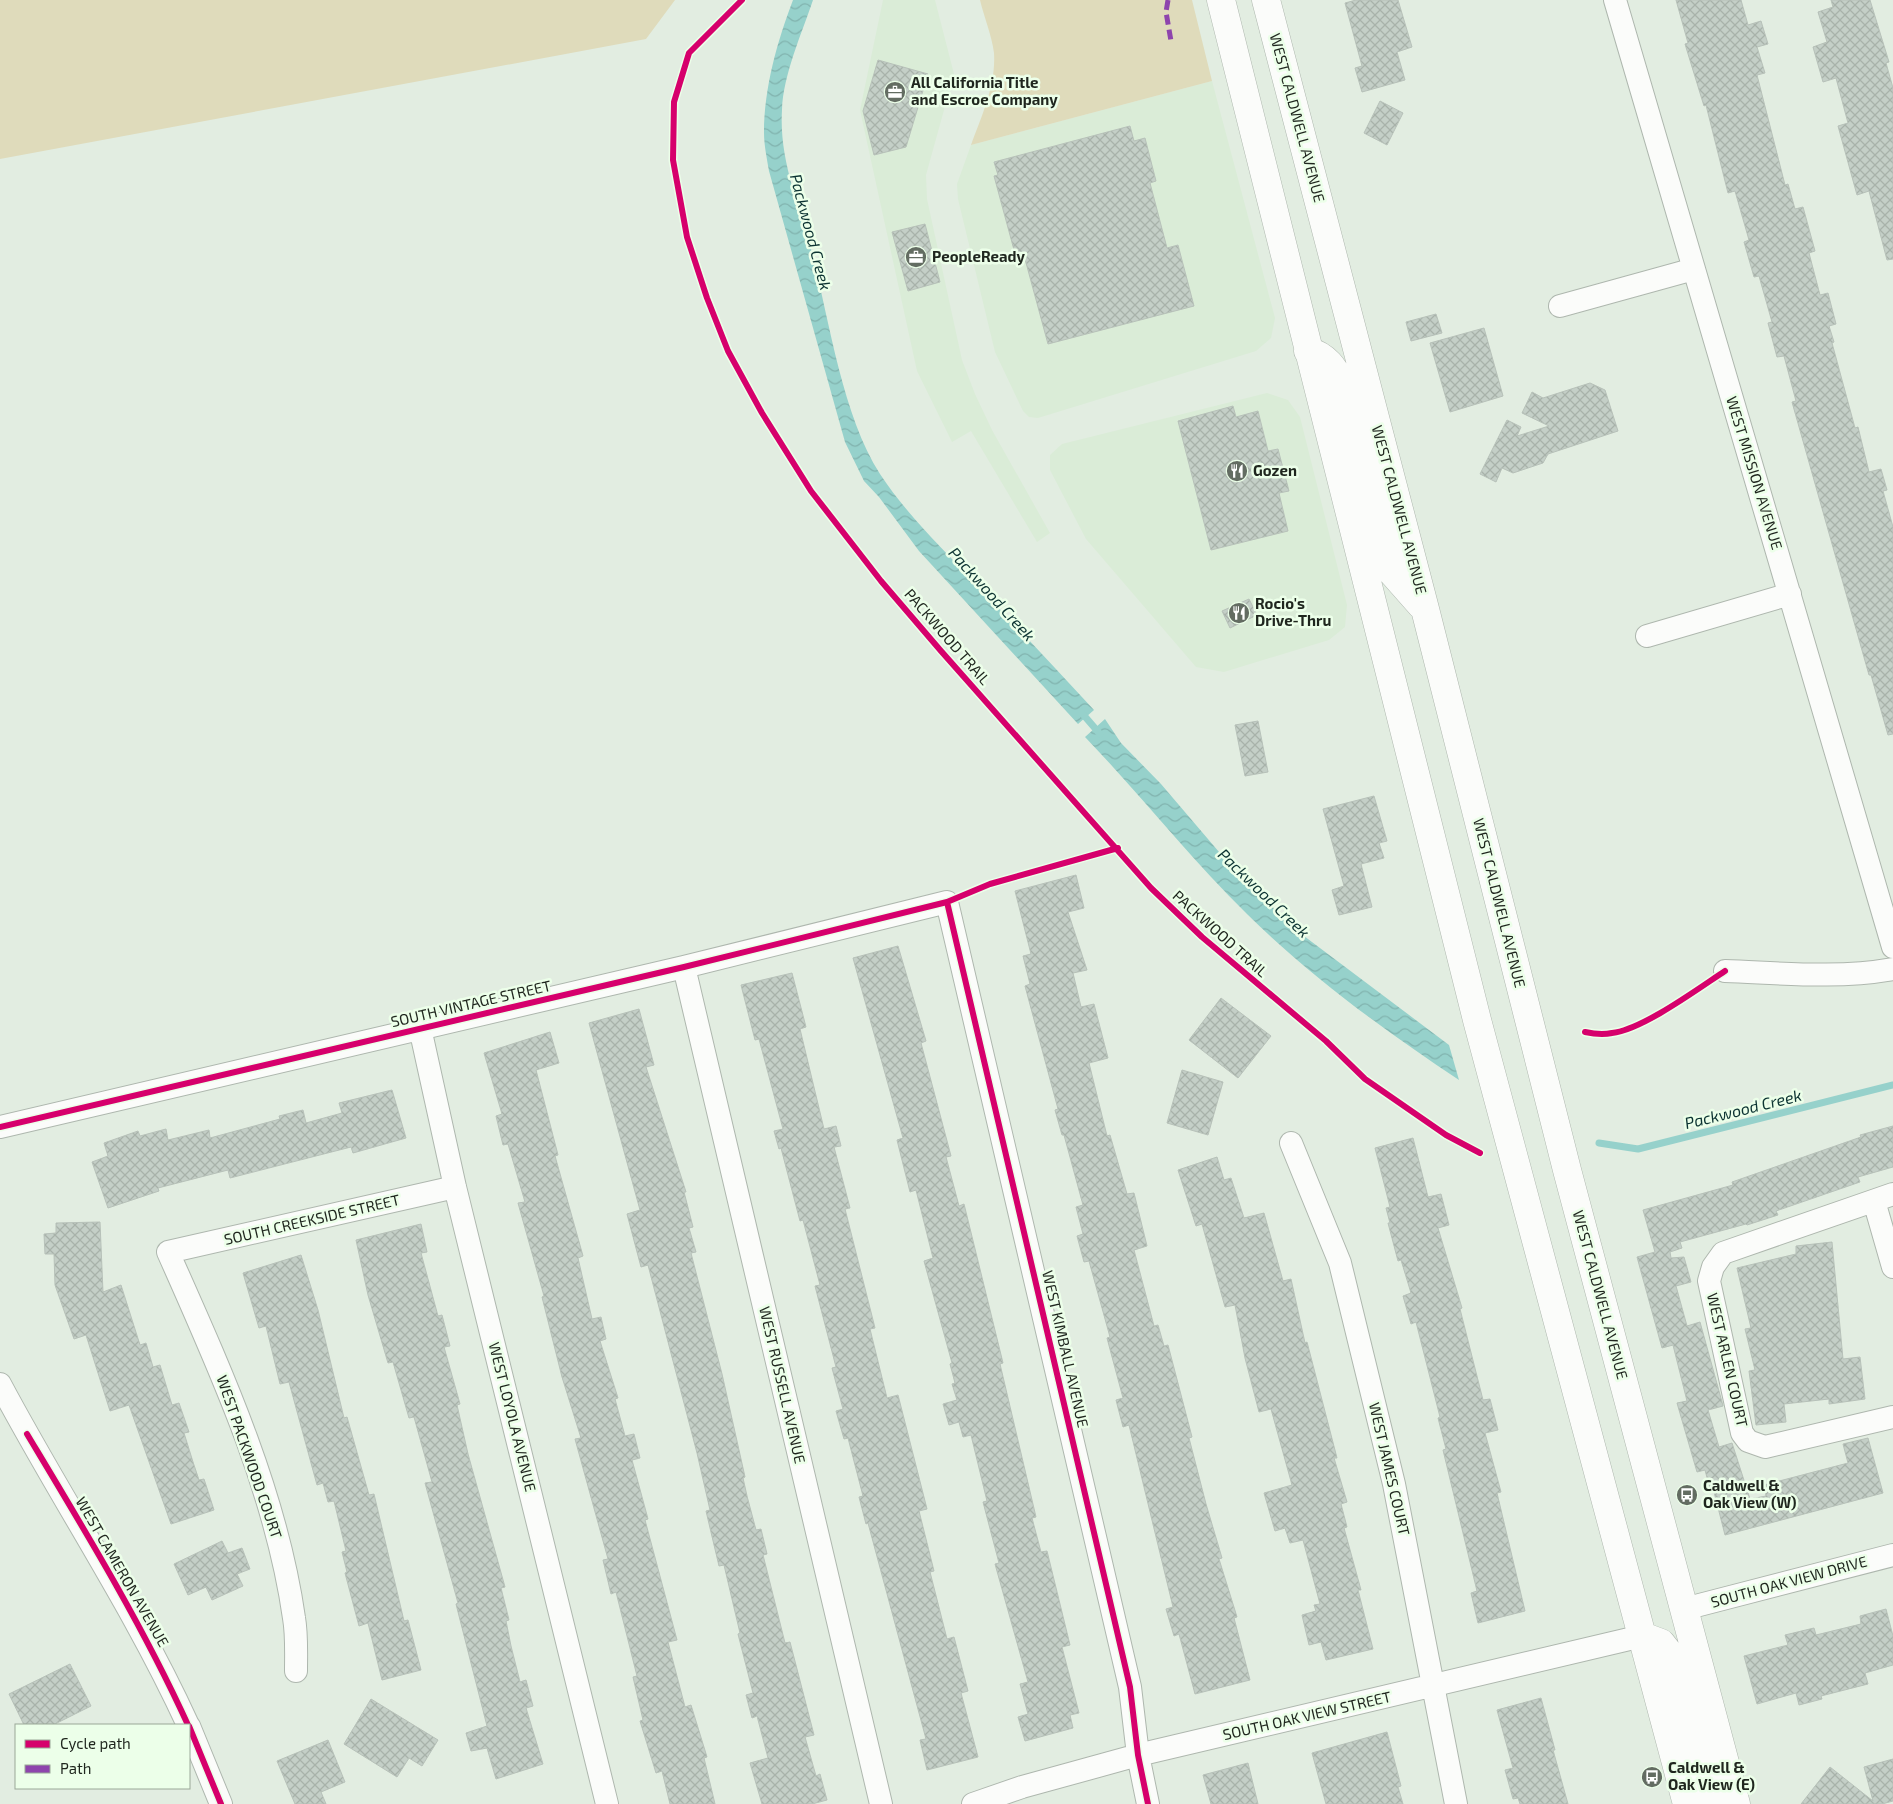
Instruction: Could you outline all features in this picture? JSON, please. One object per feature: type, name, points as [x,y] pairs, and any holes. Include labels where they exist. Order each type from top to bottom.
[{"type":"main road","points":[[1221,0],[1477,1020],[1687,1804]]},
{"type":"main road","name":"WEST CALDWELL AVENUE","points":[[1266,0],[1425,609],[1565,1160],[1736,1804]]},
{"type":"main road","points":[[1308,351],[1319,354],[1328,362],[1342,384],[1391,571],[1425,609]]},
{"type":"main road","points":[[1642,1636],[1661,1643],[1668,1652],[1712,1804]]},
{"type":"street","name":"WEST MISSION AVENUE","points":[[1615,0],[1893,947]]},
{"type":"street","points":[[1560,306],[1694,270]]},
{"type":"street","points":[[1647,636],[1790,594]]},
{"type":"street","name":"SOUTH VINTAGE STREET","points":[[0,1127],[947,902]]},
{"type":"street","name":"WEST KIMBALL AVENUE","points":[[947,902],[1130,1687],[1138,1756],[1148,1804]]},
{"type":"street","name":"WEST RUSSELL AVENUE","points":[[684,966],[881,1804]]},
{"type":"street","points":[[1725,971],[1826,976],[1868,973],[1893,968]]},
{"type":"street","name":"WEST LOYOLA AVENUE","points":[[420,1028],[456,1187],[607,1804]]},
{"type":"street","name":"WEST JAMES COURT","points":[[1292,1143],[1340,1263],[1394,1484],[1435,1686],[1456,1804]]},
{"type":"street","name":"SOUTH CREEKSIDE STREET","points":[[168,1252],[456,1187]]},
{"type":"street","points":[[1883,1198],[1893,1268]]},
{"type":"street","name":"WEST ARLEN COURT","points":[[1883,1198],[1723,1253],[1713,1267],[1709,1281],[1742,1433],[1748,1441],[1765,1447],[1893,1417]]},
{"type":"street","name":"WEST PACKWOOD COURT","points":[[168,1252],[229,1393],[262,1488],[282,1557],[295,1620],[296,1671]]},
{"type":"street","name":"WEST CAMERON AVENUE","points":[[0,1384],[129,1607],[153,1651],[188,1724]]},
{"type":"street","name":"SOUTH OAK VIEW DRIVE","points":[[1684,1609],[1893,1555]]},
{"type":"street","name":"SOUTH OAK VIEW STREET","points":[[973,1804],[1022,1787],[1138,1756],[1642,1636]]},
{"type":"street","name":"WEST CAMERON AVENUE","points":[[190,1728],[221,1804]]},
{"type":"shaded area","points":[[0,0],[675,0],[646,39],[0,159]]},
{"type":"shaded area","points":[[883,0],[935,0],[954,74],[926,175],[927,199],[962,360],[992,430],[1050,533],[1037,542],[971,431],[952,442],[917,371],[860,110]]},
{"type":"shaded area","points":[[980,0],[1192,0],[1212,81],[971,145],[991,88],[994,65],[990,33]]},
{"type":"shaded area","points":[[1212,81],[1275,318],[1271,338],[1256,351],[1038,418],[1029,417],[1023,411],[995,352],[958,199],[957,184],[971,145]]},
{"type":"shaded area","points":[[1267,393],[1288,400],[1300,417],[1347,605],[1345,627],[1329,640],[1224,672],[1196,667],[1086,539],[1050,470],[1050,455],[1062,444]]},
{"type":"water","name":"Packwood Creek","points":[[793,0],[813,0],[794,54],[783,97],[783,146],[790,180],[811,249],[838,365],[856,424],[880,474],[902,504],[1094,710],[1078,724],[919,551],[879,497],[864,481],[845,442],[769,171],[765,147],[766,99],[772,65]]},
{"type":"water","name":"Packwood Creek","points":[[1105,719],[1121,743],[1161,784],[1231,866],[1296,930],[1449,1045],[1459,1080],[1403,1042],[1322,981],[1247,914],[1085,737]]},
{"type":"building","points":[[1356,0],[1398,0],[1412,47],[1397,52],[1405,80],[1362,92],[1355,68],[1362,66],[1345,3]]},
{"type":"building","points":[[1676,0],[1741,0],[1748,25],[1761,21],[1768,44],[1757,47],[1765,73],[1757,75],[1785,185],[1788,184],[1795,209],[1803,207],[1815,251],[1809,253],[1820,295],[1828,293],[1836,324],[1829,326],[1834,342],[1832,343],[1855,428],[1858,427],[1869,472],[1881,469],[1887,490],[1883,491],[1893,527],[1893,734],[1888,735],[1871,675],[1869,675],[1792,402],[1796,401],[1784,356],[1777,357],[1768,323],[1772,322],[1759,276],[1754,277],[1744,242],[1749,240],[1735,191],[1728,193],[1706,105],[1704,106],[1685,44],[1688,43]]},
{"type":"building","points":[[1831,0],[1870,0],[1889,62],[1886,63],[1893,88],[1893,259],[1887,260],[1869,191],[1857,195],[1838,126],[1848,123],[1836,78],[1823,82],[1813,47],[1827,42],[1818,12],[1833,7]]},
{"type":"building","name":"All California Title and Escroe Company","points":[[878,60],[928,74],[906,147],[874,155],[863,111]]},
{"type":"building","points":[[1380,101],[1403,113],[1387,145],[1364,133]]},
{"type":"building","points":[[1130,126],[1134,141],[1145,138],[1156,181],[1150,183],[1167,248],[1178,245],[1194,306],[1048,344],[1025,259],[1017,261],[994,176],[998,175],[994,162]]},
{"type":"building","name":"PeopleReady","points":[[925,224],[940,282],[908,291],[892,232]]},
{"type":"building","points":[[1436,314],[1442,333],[1411,341],[1406,322]]},
{"type":"building","points":[[1484,328],[1503,396],[1450,412],[1430,343]]},
{"type":"building","points":[[1590,383],[1605,390],[1618,431],[1548,454],[1543,463],[1513,473],[1502,468],[1496,482],[1480,474],[1507,420],[1521,427],[1517,436],[1549,426],[1522,413],[1532,392],[1543,398]]},
{"type":"building","name":"Gozen","points":[[1233,406],[1236,417],[1258,411],[1268,451],[1278,449],[1289,491],[1279,493],[1288,531],[1211,550],[1178,421]]},
{"type":"building","name":"Rocio's Drive-Thru","points":[[1249,599],[1257,615],[1230,628],[1222,611]]},
{"type":"building","points":[[1258,721],[1268,772],[1245,776],[1235,725]]},
{"type":"building","points":[[1374,796],[1387,841],[1379,843],[1384,858],[1361,864],[1372,907],[1339,915],[1332,890],[1344,886],[1323,809]]},
{"type":"building","points":[[1076,875],[1084,908],[1068,912],[1087,970],[1073,973],[1081,1007],[1094,1004],[1108,1058],[1089,1063],[1107,1136],[1110,1135],[1127,1194],[1134,1193],[1147,1246],[1134,1250],[1154,1326],[1158,1325],[1164,1346],[1168,1345],[1192,1437],[1189,1438],[1222,1558],[1219,1559],[1237,1617],[1234,1618],[1250,1680],[1195,1694],[1179,1634],[1174,1636],[1166,1609],[1173,1607],[1129,1425],[1123,1427],[1116,1400],[1123,1398],[1107,1338],[1110,1337],[1089,1261],[1084,1262],[1077,1236],[1083,1234],[1076,1207],[1083,1205],[1064,1135],[1062,1135],[1055,1110],[1058,1109],[1025,986],[1030,984],[1023,956],[1031,954],[1015,891]]},
{"type":"building","points":[[898,946],[926,1041],[921,1043],[951,1156],[946,1157],[959,1206],[964,1204],[1003,1363],[1000,1364],[1036,1517],[1032,1518],[1041,1552],[1047,1551],[1070,1645],[1062,1647],[1079,1713],[1070,1715],[1073,1728],[1025,1741],[1018,1717],[1028,1714],[1020,1684],[1028,1682],[995,1564],[999,1563],[983,1502],[987,1501],[971,1435],[963,1437],[959,1422],[949,1425],[943,1404],[957,1400],[952,1384],[955,1383],[950,1364],[952,1363],[924,1261],[933,1258],[916,1190],[910,1192],[897,1140],[903,1138],[853,958]]},
{"type":"building","points":[[792,973],[806,1027],[800,1029],[824,1129],[836,1126],[841,1146],[834,1147],[850,1208],[845,1209],[875,1328],[870,1329],[887,1398],[898,1395],[927,1509],[919,1511],[934,1571],[930,1572],[947,1639],[954,1637],[968,1691],[961,1693],[978,1757],[927,1770],[920,1740],[926,1739],[868,1523],[866,1524],[859,1497],[863,1496],[848,1438],[844,1439],[836,1411],[843,1409],[832,1368],[836,1367],[815,1286],[820,1285],[803,1220],[800,1221],[781,1148],[779,1149],[774,1131],[783,1129],[759,1039],[755,1040],[741,985]]},
{"type":"building","points":[[1221,998],[1271,1036],[1238,1078],[1189,1040]]},
{"type":"building","points":[[639,1009],[654,1065],[646,1067],[686,1192],[684,1192],[693,1227],[689,1228],[696,1252],[691,1253],[722,1374],[745,1477],[743,1478],[747,1496],[756,1530],[761,1529],[767,1554],[763,1555],[785,1643],[790,1642],[814,1735],[805,1737],[816,1776],[820,1774],[827,1800],[812,1804],[762,1804],[750,1763],[768,1758],[757,1716],[752,1718],[746,1695],[753,1693],[738,1634],[740,1633],[724,1565],[719,1566],[706,1511],[710,1510],[697,1453],[648,1265],[641,1267],[627,1214],[640,1210],[589,1023]]},
{"type":"building","points":[[550,1032],[559,1063],[536,1070],[558,1155],[555,1156],[583,1256],[578,1258],[592,1319],[601,1317],[606,1339],[600,1341],[618,1398],[615,1399],[625,1436],[634,1434],[640,1458],[632,1460],[648,1519],[645,1520],[677,1640],[668,1642],[685,1707],[691,1705],[707,1757],[704,1758],[715,1804],[670,1804],[662,1771],[656,1773],[640,1721],[643,1720],[633,1677],[637,1676],[616,1592],[611,1594],[603,1560],[608,1559],[575,1439],[581,1438],[562,1377],[542,1297],[544,1296],[518,1203],[525,1202],[508,1144],[503,1145],[496,1116],[502,1114],[484,1053]]},
{"type":"building","points":[[1182,1070],[1223,1082],[1208,1135],[1167,1123]]},
{"type":"building","points":[[392,1090],[406,1138],[353,1153],[351,1147],[230,1178],[228,1170],[158,1188],[159,1191],[108,1208],[92,1162],[108,1156],[104,1143],[138,1131],[140,1136],[166,1129],[168,1140],[209,1130],[210,1138],[280,1119],[279,1116],[303,1110],[306,1123],[342,1113],[339,1103]]},
{"type":"building","points":[[1893,1126],[1893,1167],[1858,1177],[1860,1182],[1776,1211],[1778,1215],[1680,1242],[1682,1248],[1670,1252],[1671,1258],[1684,1257],[1691,1282],[1676,1286],[1687,1326],[1700,1322],[1722,1402],[1723,1406],[1708,1410],[1719,1447],[1732,1443],[1750,1499],[1766,1496],[1764,1485],[1848,1463],[1843,1444],[1868,1438],[1883,1493],[1725,1535],[1713,1488],[1710,1489],[1705,1470],[1697,1472],[1677,1403],[1687,1401],[1673,1345],[1662,1348],[1637,1257],[1655,1252],[1643,1210],[1733,1185],[1732,1182],[1861,1137],[1860,1135]]},
{"type":"building","points":[[1413,1138],[1428,1197],[1441,1194],[1449,1225],[1438,1228],[1462,1308],[1460,1309],[1483,1400],[1490,1399],[1498,1430],[1485,1433],[1501,1492],[1497,1493],[1525,1611],[1478,1623],[1471,1593],[1477,1591],[1443,1450],[1446,1449],[1438,1418],[1440,1417],[1416,1322],[1411,1324],[1403,1296],[1411,1293],[1401,1260],[1398,1261],[1388,1223],[1390,1223],[1386,1208],[1390,1207],[1375,1148]]},
{"type":"building","points":[[1217,1157],[1224,1180],[1231,1178],[1244,1218],[1264,1213],[1283,1281],[1291,1279],[1305,1343],[1307,1342],[1337,1458],[1334,1458],[1347,1502],[1341,1504],[1347,1527],[1344,1528],[1361,1590],[1358,1590],[1373,1649],[1326,1660],[1321,1642],[1309,1645],[1302,1615],[1316,1611],[1314,1605],[1320,1604],[1303,1540],[1290,1543],[1285,1528],[1275,1531],[1264,1493],[1292,1485],[1271,1409],[1259,1412],[1245,1358],[1235,1305],[1225,1307],[1202,1224],[1196,1226],[1178,1170]]},
{"type":"building","points":[[100,1222],[103,1292],[121,1285],[140,1345],[146,1343],[153,1367],[160,1365],[172,1405],[179,1403],[189,1432],[184,1433],[193,1462],[199,1480],[204,1479],[214,1510],[171,1524],[129,1405],[110,1411],[86,1335],[74,1339],[55,1285],[54,1254],[45,1254],[44,1234],[56,1233],[56,1223]]},
{"type":"building","points":[[421,1224],[427,1252],[421,1253],[438,1316],[442,1315],[450,1346],[444,1347],[460,1404],[457,1405],[468,1454],[505,1587],[501,1588],[509,1620],[506,1621],[511,1646],[520,1682],[526,1680],[533,1706],[526,1708],[543,1764],[496,1779],[487,1748],[471,1751],[466,1733],[487,1726],[456,1604],[458,1603],[425,1483],[432,1482],[414,1417],[409,1418],[393,1362],[388,1363],[368,1295],[356,1240]]},
{"type":"building","points":[[1832,1242],[1843,1359],[1860,1357],[1865,1399],[1829,1404],[1829,1399],[1784,1404],[1786,1422],[1756,1425],[1749,1371],[1755,1370],[1745,1329],[1751,1328],[1737,1268],[1796,1254],[1796,1246]]},
{"type":"building","points":[[301,1255],[318,1310],[344,1418],[347,1417],[369,1495],[374,1494],[404,1621],[408,1620],[421,1670],[382,1680],[368,1623],[359,1626],[345,1573],[347,1572],[342,1552],[346,1551],[334,1501],[328,1502],[323,1483],[317,1485],[289,1382],[280,1384],[266,1326],[259,1328],[243,1273]]},
{"type":"building","points":[[222,1541],[228,1553],[242,1548],[250,1569],[237,1574],[243,1586],[212,1600],[206,1587],[188,1595],[174,1564]]},
{"type":"building","points":[[1886,1609],[1893,1636],[1893,1665],[1865,1673],[1868,1684],[1821,1696],[1822,1699],[1799,1705],[1796,1693],[1757,1704],[1744,1656],[1788,1645],[1785,1635],[1814,1628],[1816,1635],[1861,1624],[1860,1616]]},
{"type":"building","points":[[70,1664],[91,1706],[55,1724],[24,1724],[9,1694]]},
{"type":"building","points":[[1541,1698],[1568,1804],[1520,1804],[1518,1798],[1513,1799],[1505,1770],[1513,1768],[1497,1710]]},
{"type":"building","points":[[371,1699],[438,1740],[422,1766],[409,1758],[397,1777],[344,1744]]},
{"type":"building","points":[[1387,1732],[1401,1786],[1398,1787],[1403,1804],[1326,1804],[1312,1753]]},
{"type":"building","points":[[328,1740],[345,1782],[321,1792],[326,1804],[295,1804],[277,1761]]},
{"type":"building","points":[[1893,1759],[1893,1801],[1882,1804],[1801,1804],[1830,1767],[1873,1801],[1864,1767]]},
{"type":"building","points":[[1248,1763],[1258,1804],[1211,1804],[1203,1775]]},
{"type":"waterway","name":"Packwood Creek","points":[[1081,712],[1100,734]]},
{"type":"waterway","name":"Packwood Creek","points":[[1599,1143],[1638,1149],[1893,1085]]},
{"type":"marked path","points":[[1168,0],[1166,12],[1171,41]]},
{"type":"cycle path","name":"PACKWOOD TRAIL","points":[[742,0],[689,53],[674,102],[673,160],[687,237],[707,298],[728,351],[762,413],[811,491],[881,581],[1151,888],[1202,937],[1326,1041],[1365,1079],[1446,1135],[1480,1153]]},
{"type":"cycle path","points":[[0,1127],[684,967],[947,902],[990,884],[1118,848]]},
{"type":"cycle path","points":[[947,902],[1130,1687],[1138,1755],[1148,1804]]},
{"type":"cycle path","points":[[1585,1032],[1609,1034],[1639,1024],[1654,1017],[1725,971]]},
{"type":"cycle path","points":[[27,1434],[132,1614],[188,1724]]},
{"type":"cycle path","points":[[190,1728],[221,1804]]},
{"type":"place","name":"All California Title and Escroe Company","points":[[895,92]]},
{"type":"place","name":"PeopleReady","points":[[916,257]]},
{"type":"place","name":"Gozen","points":[[1237,471]]},
{"type":"place","name":"Rocio's Drive-Thru","points":[[1239,613]]},
{"type":"place","name":"Caldwell & Oak View (W)","points":[[1687,1495]]},
{"type":"place","name":"Caldwell & Oak View (E)","points":[[1652,1777]]}]
